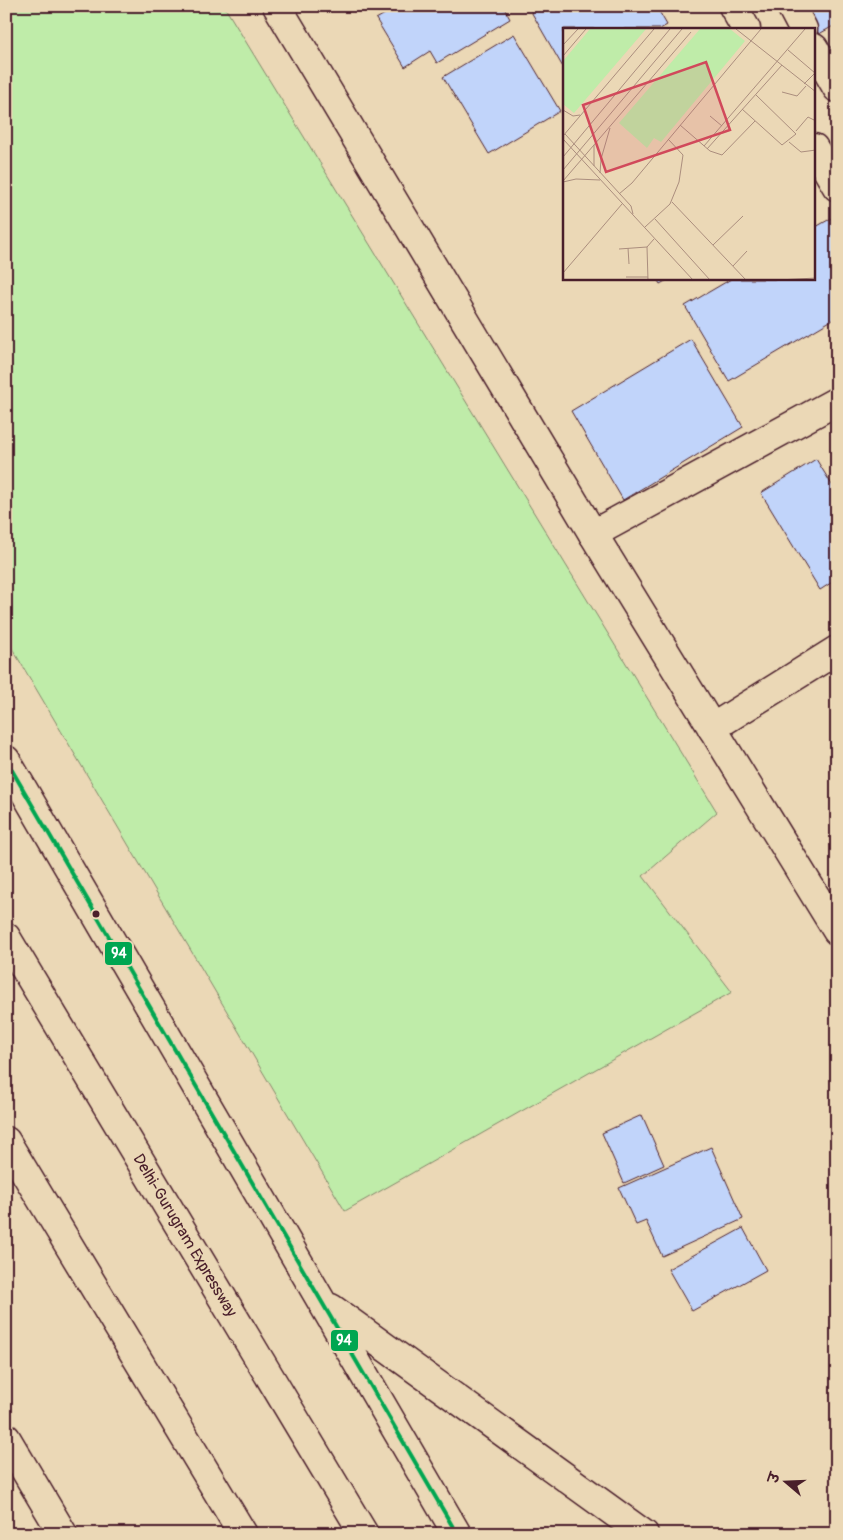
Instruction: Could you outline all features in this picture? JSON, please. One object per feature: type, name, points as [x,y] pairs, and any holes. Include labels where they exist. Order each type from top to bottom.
[{"type":"main road","points":[[276,6],[593,534],[837,930]]},
{"type":"main road","points":[[733,6],[745,28]]},
{"type":"main road","points":[[791,6],[802,28]]},
{"type":"main road","points":[[816,51],[837,88]]},
{"type":"main road","points":[[816,151],[837,187]]},
{"type":"main road","points":[[593,534],[837,400]]},
{"type":"main road","points":[[712,728],[837,650]]},
{"type":"main road","points":[[6,760],[458,1534]]},
{"type":"main road","name":"Delhi-Gurugram Expressway","points":[[6,937],[364,1534]]},
{"type":"main road","points":[[6,1141],[243,1534]]},
{"type":"main road","points":[[322,1302],[644,1534]]},
{"type":"main road","points":[[6,1438],[63,1534]]},
{"type":"green space","points":[[6,6],[224,6],[717,812],[643,876],[732,992],[345,1211],[6,638]]},
{"type":"building","points":[[387,6],[503,6],[510,19],[437,63],[430,51],[405,67],[376,19],[390,11]]},
{"type":"building","points":[[532,6],[656,6],[667,25],[662,28],[563,28],[563,67],[529,8]]},
{"type":"building","points":[[804,6],[837,6],[837,24],[819,34]]},
{"type":"building","points":[[514,34],[560,111],[489,154],[443,77]]},
{"type":"building","points":[[837,44],[837,58],[831,47]]},
{"type":"building","points":[[837,215],[837,317],[729,381],[685,306],[729,280],[816,280],[816,227]]},
{"type":"building","points":[[658,280],[667,280],[660,284]]},
{"type":"building","points":[[691,339],[743,427],[623,500],[571,411]]},
{"type":"building","points":[[816,459],[837,493],[837,579],[820,590],[761,493]]},
{"type":"building","points":[[642,1115],[664,1165],[624,1183],[602,1133]]},
{"type":"building","points":[[711,1147],[743,1219],[662,1256],[646,1221],[636,1225],[619,1188]]},
{"type":"building","points":[[743,1228],[766,1270],[692,1311],[668,1269]]},
{"type":"transit line","name":"94","points":[[6,760],[457,1534]]}]
